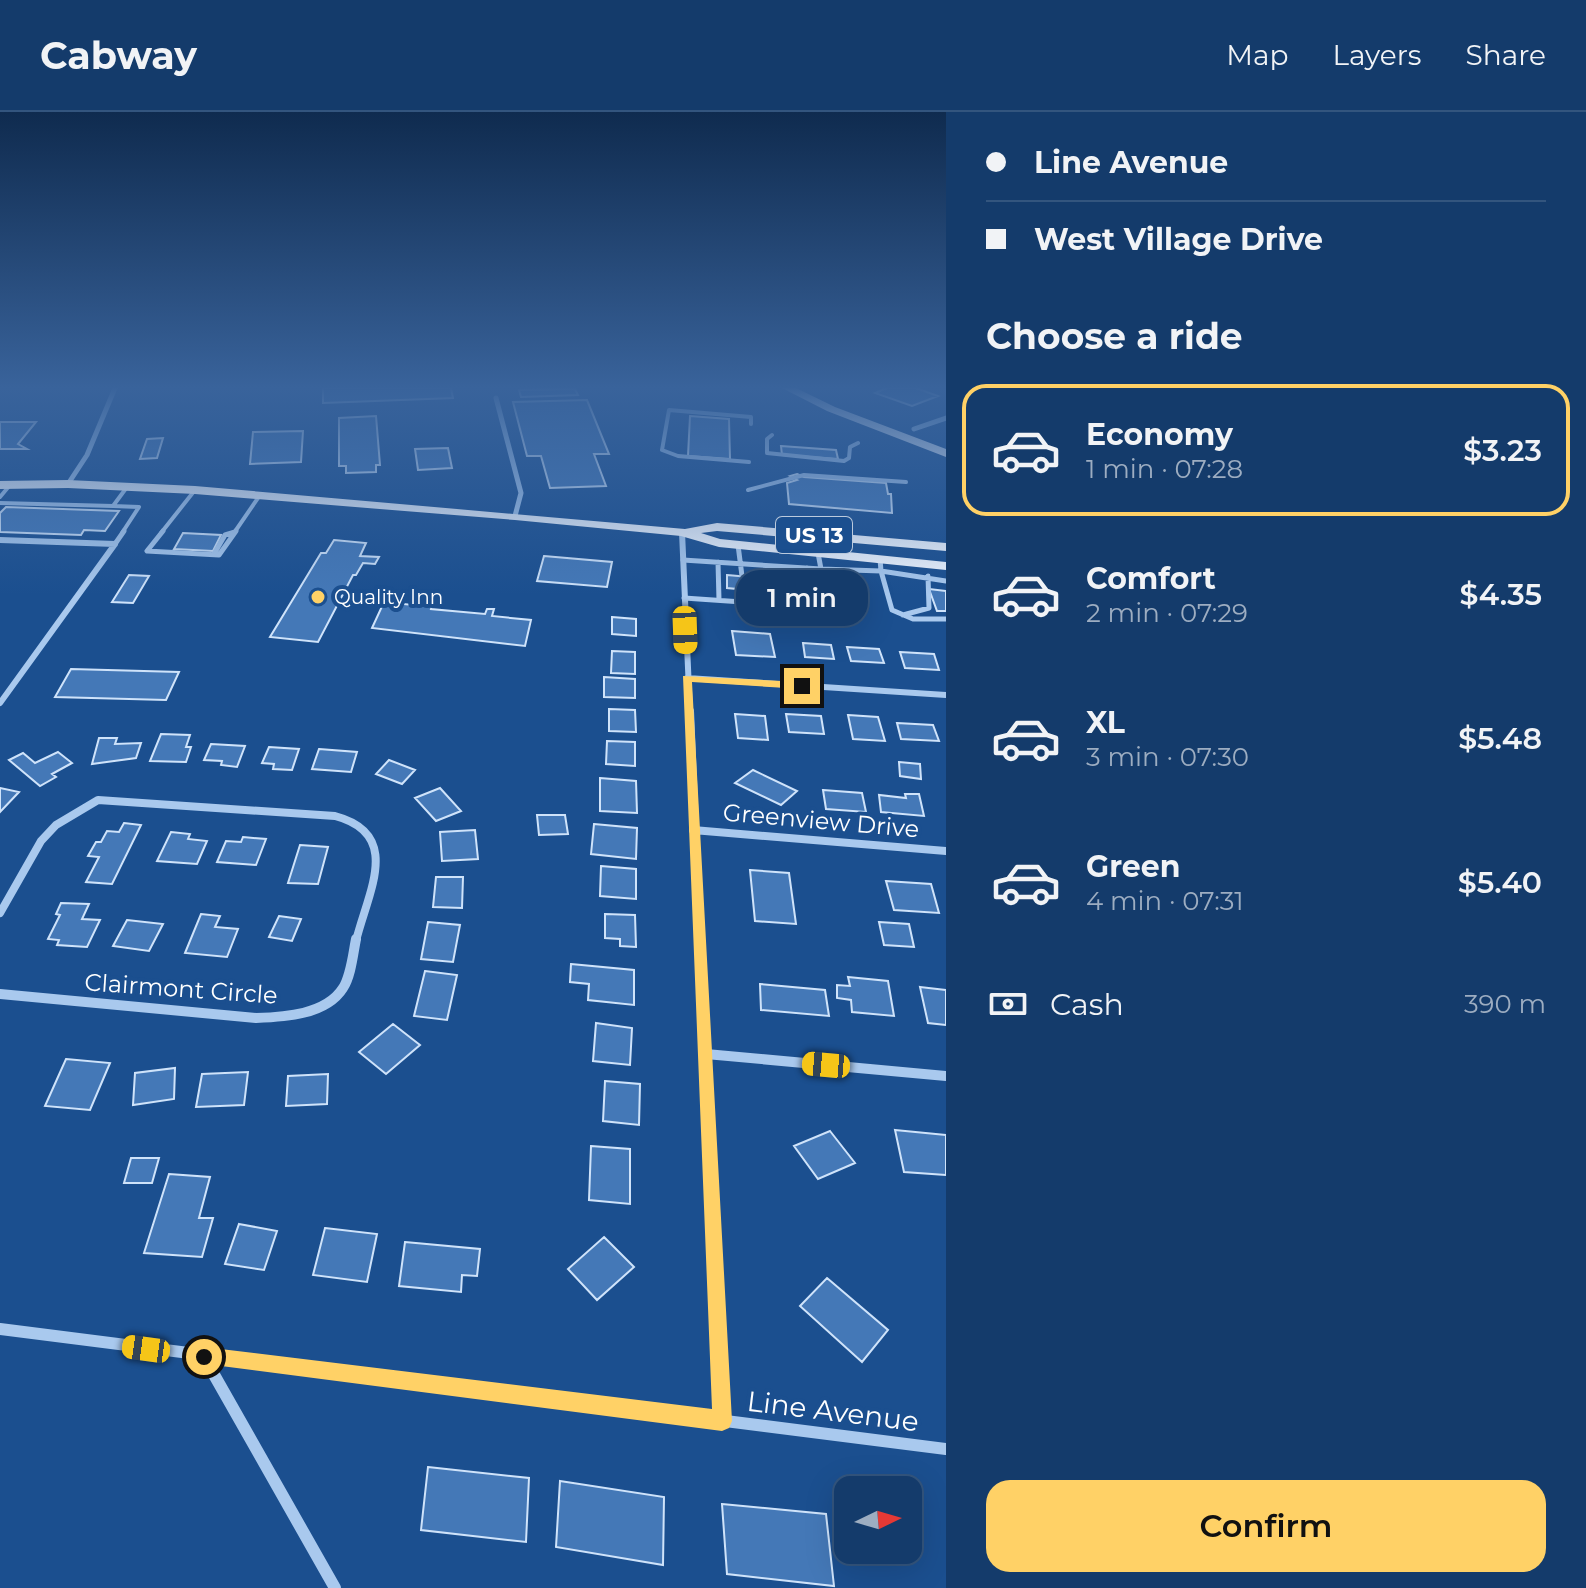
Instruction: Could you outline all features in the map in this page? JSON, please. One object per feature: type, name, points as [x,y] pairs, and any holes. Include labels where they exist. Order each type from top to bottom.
[{"type":"main road","name":"US 13","points":[[5,485],[68,484],[195,490],[515,516],[682,532],[738,545],[818,553],[880,565],[928,570],[946,566]]},
{"type":"main road","name":"US 13","points":[[682,532],[717,527],[946,547]]},
{"type":"street","points":[[68,484],[86,457]]},
{"type":"street","points":[[511,457],[521,493],[515,516]]},
{"type":"street","points":[[682,532],[693,830],[722,1421]]},
{"type":"street","points":[[0,540],[115,544]]},
{"type":"street","points":[[0,703],[115,544]]},
{"type":"street","points":[[687,678],[946,695]]},
{"type":"street","name":"Clairmont Circle","points":[[0,913],[41,841],[56,825],[98,800],[335,816],[365,827],[374,840],[378,855],[344,987],[332,1001],[311,1011],[267,1018],[195,1015],[0,994]]},
{"type":"street","name":"Greenview Drive","points":[[693,830],[946,851]]},
{"type":"street","points":[[706,1054],[946,1076]]},
{"type":"street","name":"Line Avenue","points":[[0,1329],[946,1449]]},
{"type":"street","points":[[204,1357],[335,1588]]},
{"type":"lane","points":[[688,457],[749,462]]},
{"type":"lane","points":[[783,457],[844,461],[849,457]]},
{"type":"lane","points":[[748,490],[804,475],[906,482]]},
{"type":"lane","points":[[5,485],[0,500],[139,507],[115,544]]},
{"type":"lane","points":[[113,506],[127,487]]},
{"type":"lane","points":[[195,490],[147,551],[219,555],[260,495]]},
{"type":"lane","points":[[738,545],[742,576]]},
{"type":"lane","points":[[818,553],[824,584]]},
{"type":"lane","points":[[683,560],[821,569],[880,565],[889,605],[900,615],[925,621],[946,619]]},
{"type":"lane","points":[[718,562],[719,600]]},
{"type":"lane","points":[[788,567],[788,580]]},
{"type":"lane","points":[[807,568],[809,582]]},
{"type":"lane","points":[[900,615],[928,611],[928,570]]},
{"type":"lane","points":[[928,570],[946,581]]},
{"type":"lane","points":[[742,590],[743,602]]},
{"type":"lane","points":[[789,594],[790,605]]},
{"type":"lane","points":[[811,596],[813,607]]},
{"type":"lane","points":[[684,598],[827,608],[826,598]]},
{"type":"building","points":[[251,457],[301,457],[301,462],[250,464]]},
{"type":"building","points":[[339,457],[379,457],[376,472],[346,473],[346,466],[339,466]]},
{"type":"building","points":[[416,457],[450,457],[452,468],[418,470]]},
{"type":"building","points":[[541,457],[595,457],[606,486],[550,488]]},
{"type":"building","points":[[797,474],[886,483],[888,494],[891,494],[892,513],[789,504],[787,483],[797,480],[790,476]]},
{"type":"building","points":[[6,507],[119,511],[105,531],[84,530],[81,535],[0,532],[0,513]]},
{"type":"building","points":[[183,533],[221,535],[213,551],[174,549]]},
{"type":"building","name":"Quality Inn","points":[[334,540],[366,543],[360,556],[379,557],[375,564],[363,563],[353,575],[318,642],[270,637],[321,553],[326,553]]},
{"type":"building","points":[[544,556],[612,562],[607,587],[537,581]]},
{"type":"building","points":[[129,575],[149,576],[133,603],[112,602]]},
{"type":"building","points":[[727,575],[829,584],[831,598],[727,588]]},
{"type":"building","points":[[756,575],[778,577],[780,599],[757,597]]},
{"type":"building","points":[[929,589],[946,591],[946,611],[937,611]]},
{"type":"building","points":[[425,601],[433,602],[431,609],[485,614],[487,609],[494,609],[492,616],[531,620],[525,646],[372,628],[384,602],[423,606]]},
{"type":"building","points":[[612,617],[636,619],[636,636],[612,634]]},
{"type":"building","points":[[732,631],[770,634],[775,657],[736,655]]},
{"type":"building","points":[[803,643],[831,645],[834,659],[805,657]]},
{"type":"building","points":[[847,647],[879,649],[884,663],[851,661]]},
{"type":"building","points":[[612,651],[635,652],[635,674],[611,673]]},
{"type":"building","points":[[900,652],[934,654],[939,670],[905,668]]},
{"type":"building","points":[[71,669],[179,672],[166,700],[55,697]]},
{"type":"building","points":[[604,677],[635,679],[635,698],[604,697]]},
{"type":"building","points":[[609,709],[635,710],[636,732],[609,731]]},
{"type":"building","points":[[735,714],[765,716],[768,740],[738,738]]},
{"type":"building","points":[[786,714],[821,716],[824,734],[789,732]]},
{"type":"building","points":[[848,715],[878,717],[885,741],[853,739]]},
{"type":"building","points":[[897,723],[933,725],[939,741],[901,739]]},
{"type":"building","points":[[161,734],[190,735],[186,747],[191,747],[186,762],[150,761]]},
{"type":"building","points":[[99,738],[117,738],[115,744],[141,743],[136,758],[92,764]]},
{"type":"building","points":[[607,741],[635,742],[635,766],[606,764]]},
{"type":"building","points":[[211,744],[245,746],[237,767],[221,765],[222,761],[204,760]]},
{"type":"building","points":[[269,747],[299,749],[292,770],[273,769],[274,764],[262,763]]},
{"type":"building","points":[[319,749],[357,752],[351,772],[312,769]]},
{"type":"building","points":[[58,752],[72,763],[52,774],[56,777],[40,786],[9,760],[23,753],[35,763]]},
{"type":"building","points":[[389,760],[415,770],[402,784],[376,774]]},
{"type":"building","points":[[899,762],[920,764],[921,779],[900,776]]},
{"type":"building","points":[[753,770],[797,791],[781,805],[735,783]]},
{"type":"building","points":[[600,778],[636,781],[637,813],[600,811]]},
{"type":"building","points":[[0,788],[19,792],[0,812]]},
{"type":"building","points":[[440,788],[461,811],[436,821],[415,798]]},
{"type":"building","points":[[823,790],[862,793],[866,812],[826,809]]},
{"type":"building","points":[[905,794],[919,794],[924,816],[881,812],[879,795],[906,798]]},
{"type":"building","points":[[537,815],[565,815],[568,834],[539,835]]},
{"type":"building","points":[[124,823],[141,825],[112,884],[86,882],[99,857],[88,856],[96,842],[101,842],[107,831],[119,832]]},
{"type":"building","points":[[594,824],[637,828],[636,859],[591,854]]},
{"type":"building","points":[[475,830],[478,859],[442,861],[440,832]]},
{"type":"building","points":[[171,832],[190,834],[188,839],[207,841],[197,864],[157,861]]},
{"type":"building","points":[[243,837],[266,839],[256,865],[217,862],[226,841],[241,842]]},
{"type":"building","points":[[300,845],[328,847],[318,884],[288,883]]},
{"type":"building","points":[[601,866],[636,869],[636,899],[600,896]]},
{"type":"building","points":[[750,870],[789,873],[796,924],[755,921]]},
{"type":"building","points":[[436,877],[463,877],[462,908],[433,907]]},
{"type":"building","points":[[886,881],[931,884],[939,913],[894,910]]},
{"type":"building","points":[[61,903],[89,904],[82,919],[100,920],[87,947],[57,945],[59,940],[48,939],[60,915],[56,914]]},
{"type":"building","points":[[201,914],[220,916],[215,927],[238,929],[227,957],[185,953]]},
{"type":"building","points":[[605,914],[635,915],[636,947],[620,946],[620,939],[605,938]]},
{"type":"building","points":[[279,916],[301,919],[292,941],[269,937]]},
{"type":"building","points":[[127,920],[163,924],[149,951],[113,946]]},
{"type":"building","points":[[428,922],[460,925],[453,962],[421,959]]},
{"type":"building","points":[[879,922],[909,924],[914,947],[884,945]]},
{"type":"building","points":[[571,964],[634,970],[634,1005],[588,1000],[589,984],[570,982]]},
{"type":"building","points":[[425,971],[457,975],[447,1020],[414,1016]]},
{"type":"building","points":[[848,977],[888,981],[894,1016],[852,1012],[851,1000],[837,998],[837,985],[850,986]]},
{"type":"building","points":[[760,984],[825,990],[829,1016],[761,1010]]},
{"type":"building","points":[[920,987],[946,990],[946,1025],[928,1023]]},
{"type":"building","points":[[596,1023],[632,1028],[630,1065],[593,1061]]},
{"type":"building","points":[[393,1024],[420,1045],[386,1074],[359,1052]]},
{"type":"building","points":[[66,1059],[110,1063],[90,1110],[45,1106]]},
{"type":"building","points":[[175,1068],[174,1099],[133,1105],[135,1073]]},
{"type":"building","points":[[248,1072],[244,1105],[196,1107],[202,1074]]},
{"type":"building","points":[[328,1074],[327,1104],[286,1106],[288,1076]]},
{"type":"building","points":[[605,1081],[640,1084],[639,1125],[603,1121]]},
{"type":"building","points":[[895,1130],[946,1135],[946,1175],[904,1172]]},
{"type":"building","points":[[830,1131],[855,1163],[818,1179],[794,1146]]},
{"type":"building","points":[[591,1146],[630,1149],[630,1204],[589,1200]]},
{"type":"building","points":[[131,1158],[159,1158],[152,1183],[124,1183]]},
{"type":"building","points":[[169,1174],[210,1177],[199,1218],[213,1218],[202,1257],[144,1253]]},
{"type":"building","points":[[239,1224],[277,1231],[264,1270],[225,1264]]},
{"type":"building","points":[[325,1228],[377,1234],[367,1282],[313,1275]]},
{"type":"building","points":[[604,1237],[634,1267],[597,1300],[568,1269]]},
{"type":"building","points":[[405,1242],[480,1249],[477,1276],[462,1275],[461,1292],[399,1286]]},
{"type":"building","points":[[827,1278],[888,1330],[862,1362],[800,1306]]},
{"type":"building","points":[[428,1467],[529,1478],[526,1542],[421,1530]]},
{"type":"building","points":[[560,1481],[664,1497],[663,1565],[556,1547]]},
{"type":"building","points":[[722,1504],[826,1514],[834,1586],[727,1574]]},
{"type":"place","name":"Quality Inn","points":[[318,597]]},
{"type":"route","points":[[204,1357],[722,1421],[687,678],[802,686]]}]
